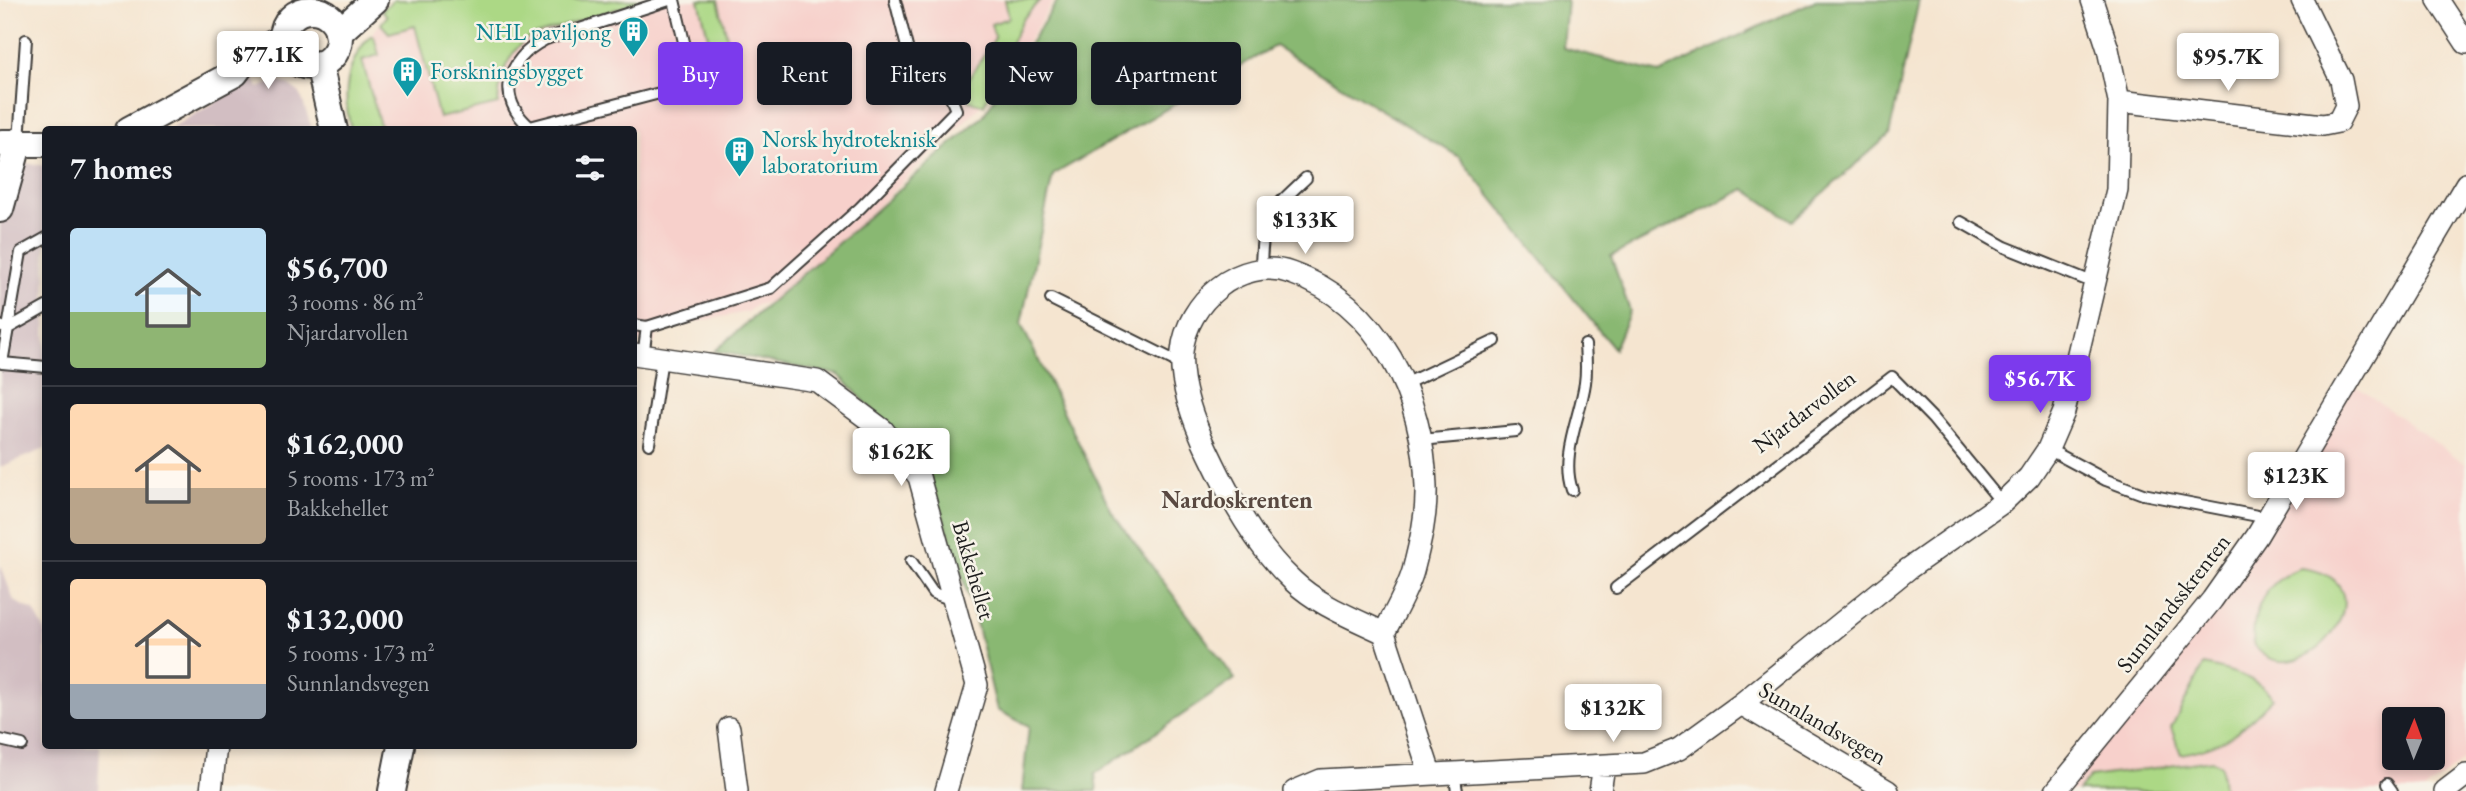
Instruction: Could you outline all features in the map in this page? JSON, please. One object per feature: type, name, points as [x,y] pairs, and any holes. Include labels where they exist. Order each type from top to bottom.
[{"type":"street","points":[[334,25],[364,0]]},
{"type":"street","points":[[334,25],[375,0]]},
{"type":"street","points":[[1741,704],[1908,569],[2002,503],[2029,477],[2048,449],[2064,412],[2097,284],[2117,190],[2119,101],[2108,49],[2092,0]]},
{"type":"street","points":[[2119,101],[2323,125],[2339,122],[2346,106],[2341,80],[2302,0]]},
{"type":"street","points":[[2438,0],[2466,43]]},
{"type":"street","points":[[302,6],[318,11],[334,25],[335,51],[319,64],[308,65],[287,48],[288,21],[302,6]]},
{"type":"street","points":[[136,126],[235,73],[249,72],[287,48]]},
{"type":"street","points":[[319,64],[333,126]]},
{"type":"street","points":[[0,209],[6,138],[42,142]]},
{"type":"street","name":"Sunnlandsskrenten","points":[[2056,791],[2212,600],[2268,518],[2466,184]]},
{"type":"street","points":[[1384,633],[1332,608],[1294,582],[1262,546],[1219,475],[1197,428],[1182,365],[1187,333],[1201,304],[1220,285],[1241,275],[1261,270],[1289,272],[1323,289],[1346,305],[1389,352],[1405,384],[1422,440],[1426,489],[1422,531],[1412,574],[1384,633],[1430,774]]},
{"type":"street","name":"Bakkehellet","points":[[646,356],[817,381],[883,430],[919,477],[978,685],[946,791]]},
{"type":"street","name":"Sunnlandsvegen","points":[[1295,791],[1321,780],[1430,774],[1455,782],[1644,763],[1661,758],[1679,748],[1741,704],[1888,791]]},
{"type":"street","points":[[729,728],[737,791]]},
{"type":"street","points":[[211,791],[216,749]]},
{"type":"street","points":[[392,791],[400,749]]},
{"type":"street","points":[[1600,791],[1604,766]]},
{"type":"street","points":[[2445,791],[2466,775]]},
{"type":"lane","points":[[529,126],[516,115],[509,101],[509,78],[522,57],[544,40],[671,0],[694,84],[534,126]]},
{"type":"lane","points":[[637,325],[647,327],[771,288],[860,208],[956,110],[944,81],[916,83],[895,0]]},
{"type":"lane","points":[[6,138],[26,40]]},
{"type":"lane","points":[[1261,270],[1264,231],[1269,214],[1306,178]]},
{"type":"lane","points":[[1961,222],[2005,247],[2097,284]]},
{"type":"lane","points":[[42,239],[21,252],[4,327],[2,363],[42,368]]},
{"type":"lane","points":[[1051,299],[1182,365]]},
{"type":"lane","points":[[4,327],[42,309]]},
{"type":"lane","points":[[647,327],[649,444]]},
{"type":"lane","points":[[1405,384],[1496,341]]},
{"type":"lane","points":[[1572,491],[1568,471],[1572,435],[1585,385],[1585,345]]},
{"type":"lane","name":"Njardarvollen","points":[[1616,588],[1892,377],[1933,419],[2002,503]]},
{"type":"lane","points":[[1422,440],[1516,431]]},
{"type":"lane","points":[[2048,449],[2106,480],[2143,494],[2268,518]]},
{"type":"lane","points":[[911,561],[933,593],[956,601]]},
{"type":"lane","points":[[0,740],[22,745]]},
{"type":"shaded area","points":[[395,0],[1054,0],[1027,42],[985,42],[985,102],[782,299],[756,305],[747,312],[664,328],[658,332],[654,343],[637,340],[637,126],[350,126],[345,99],[350,68],[363,44],[387,16],[382,10]]},
{"type":"shaded area","points":[[254,80],[259,88],[275,81],[288,84],[300,93],[311,126],[174,126]]},
{"type":"shaded area","points":[[0,160],[42,165],[42,450],[0,467]]},
{"type":"shaded area","points":[[2353,384],[2466,464],[2466,758],[2424,791],[2060,791],[2215,603]]},
{"type":"shaded area","points":[[0,564],[14,601],[34,611],[42,626],[42,749],[100,749],[98,791],[0,791]]},
{"type":"green space","points":[[394,0],[644,0],[530,37],[510,57],[500,85],[498,104],[439,118],[415,26],[389,33],[381,24],[387,16],[382,10]]},
{"type":"green space","points":[[699,0],[718,0],[728,42],[709,42]]},
{"type":"green space","points":[[1005,0],[1040,0],[1022,20],[1012,42],[992,42],[995,38],[991,24],[1009,18]]},
{"type":"green space","points":[[1058,0],[1567,0],[1563,48],[1659,73],[1816,0],[1919,0],[1889,135],[1792,221],[1745,189],[1611,256],[1630,311],[1614,349],[1459,157],[1275,46],[1241,66],[1241,42],[1091,42],[1091,105],[1173,105],[1053,175],[1021,324],[1112,512],[1235,679],[1095,774],[1097,791],[1022,791],[1029,726],[997,710],[974,614],[927,466],[839,375],[715,351],[983,116],[990,105],[1077,105],[1077,42],[1031,42]]},
{"type":"green space","points":[[370,36],[374,36],[379,55],[362,60],[380,126],[350,126],[348,117],[348,80],[362,46]]},
{"type":"green space","points":[[985,54],[984,105],[971,102],[971,76]]},
{"type":"green space","points":[[2300,568],[2329,577],[2342,593],[2342,613],[2332,633],[2316,650],[2295,660],[2273,659],[2254,645],[2253,632],[2258,608],[2278,580]]},
{"type":"green space","points":[[2204,665],[2251,680],[2273,698],[2232,735],[2211,746],[2181,754],[2171,728]]},
{"type":"green space","points":[[2212,760],[2221,766],[2223,791],[2078,791],[2090,777]]},
{"type":"place","name":"NHL paviljong","points":[[634,59]]},
{"type":"place","name":"Forskningsbygget","points":[[407,98]]},
{"type":"place","name":"Norsk hydroteknisk laboratorium","points":[[739,179]]},
{"type":"district","name":"Nardoskrenten","points":[[1237,500]]}]
